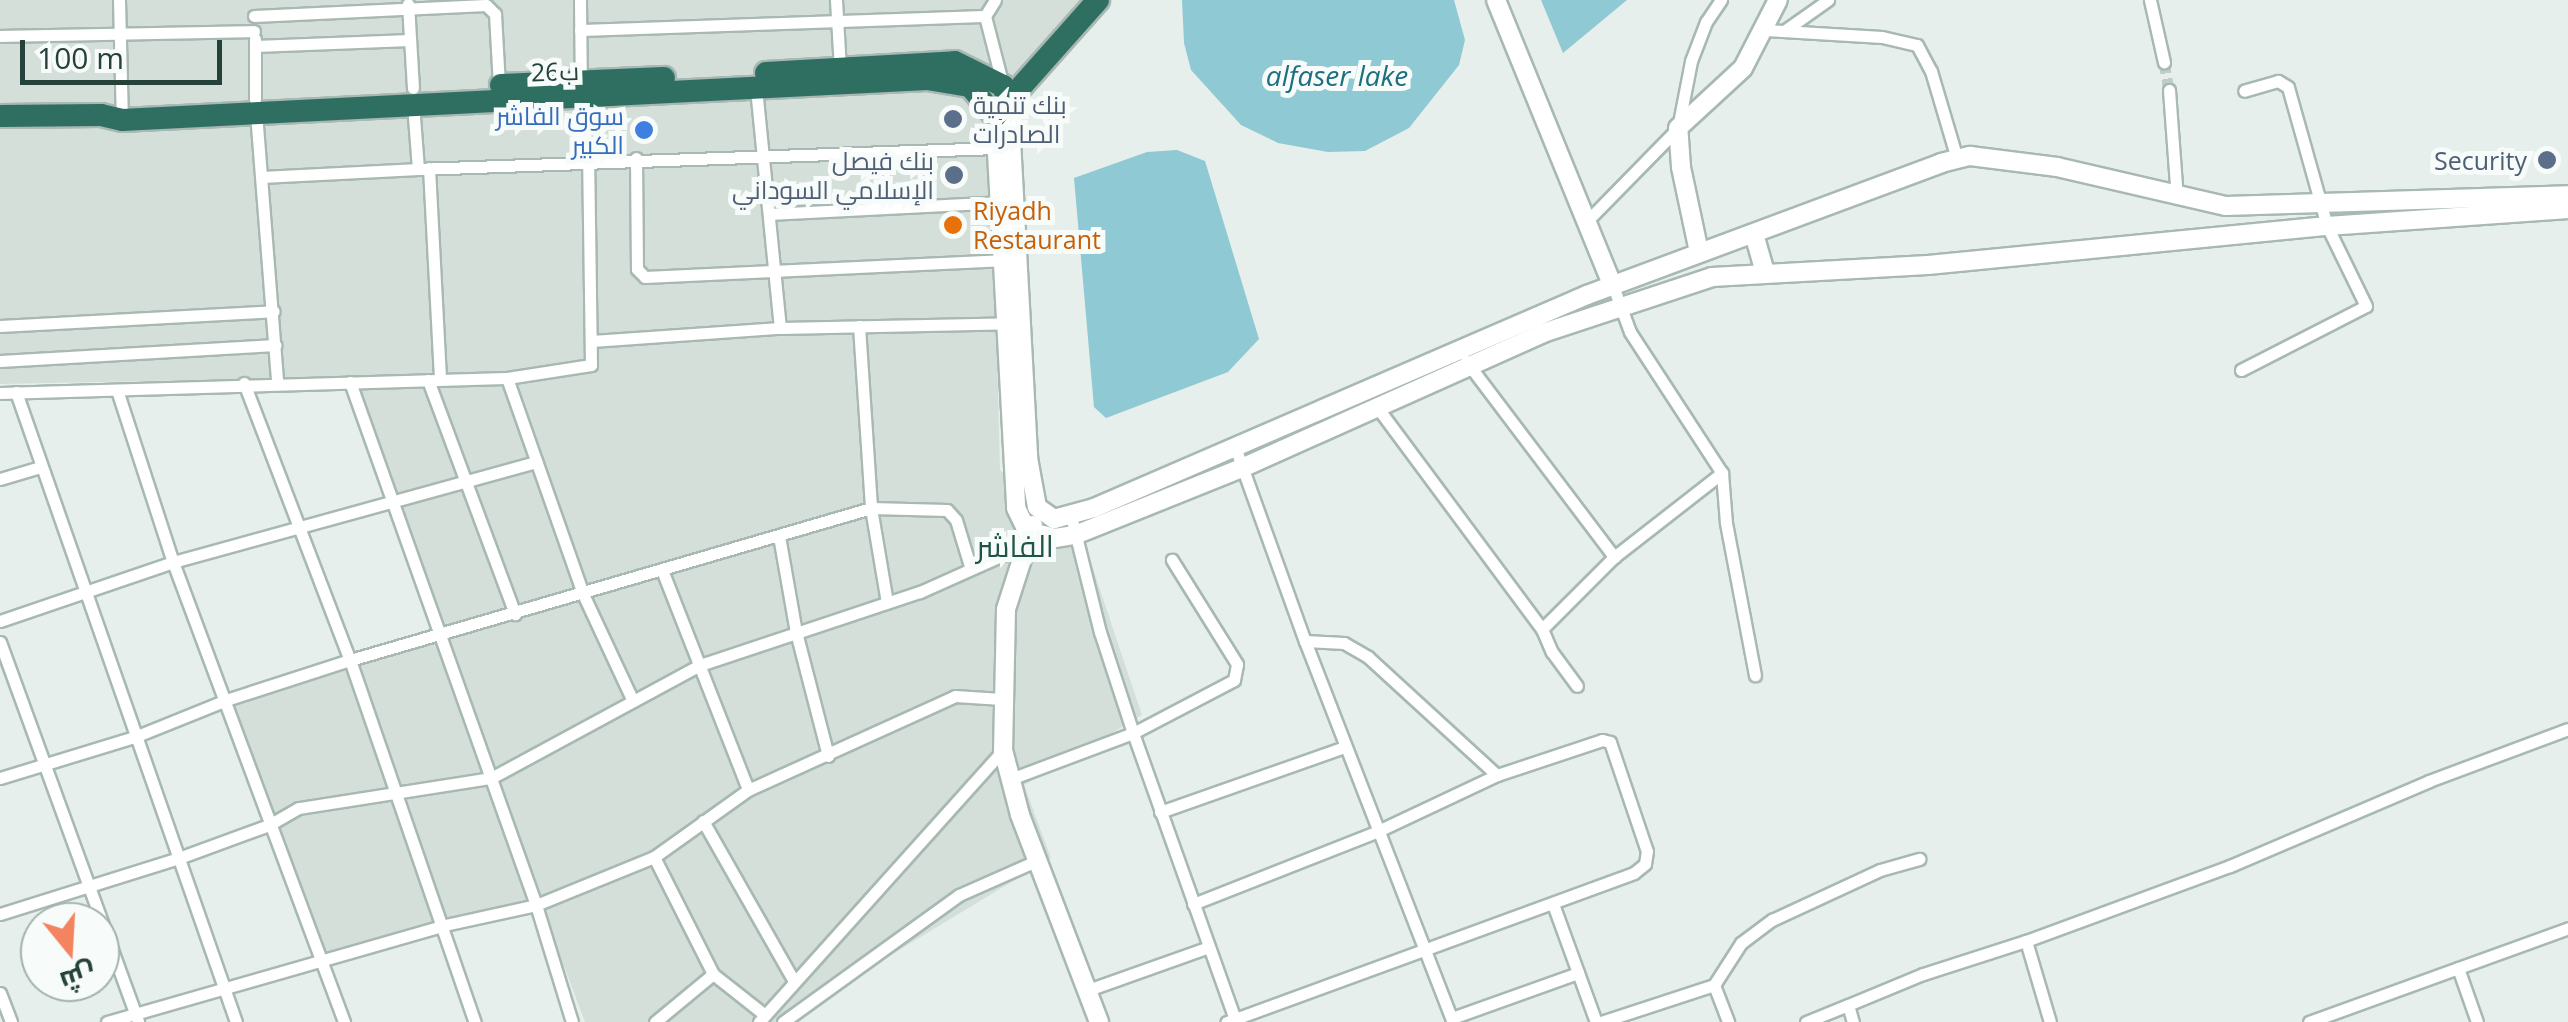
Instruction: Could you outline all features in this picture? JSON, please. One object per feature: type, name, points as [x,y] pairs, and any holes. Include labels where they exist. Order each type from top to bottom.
[{"type":"highway","points":[[995,96],[1049,59],[1098,0]]},
{"type":"highway","name":"26ب","points":[[0,116],[115,115],[580,89],[955,62],[995,96]]},
{"type":"highway","name":"26ب","points":[[413,96],[500,85],[580,89],[756,88],[948,79],[995,96]]},
{"type":"street","points":[[115,115],[121,31],[119,0]]},
{"type":"street","points":[[254,0],[256,106],[277,382]]},
{"type":"street","points":[[0,393],[507,378],[582,370],[591,365],[588,160],[580,89],[580,0]]},
{"type":"street","points":[[836,0],[840,70]]},
{"type":"street","points":[[994,0],[985,16],[1005,202],[1016,508],[1025,538]]},
{"type":"street","points":[[1496,0],[1588,220],[1618,306],[1722,473],[1726,523],[1756,674]]},
{"type":"street","points":[[1704,279],[1680,167],[1678,128],[1691,61],[1706,22],[1721,0]]},
{"type":"street","points":[[1775,31],[1778,0]]},
{"type":"street","points":[[1588,220],[1678,128],[1744,68],[1775,31],[1828,0]]},
{"type":"street","points":[[2150,0],[2164,62]]},
{"type":"street","points":[[254,16],[408,4],[492,8],[500,85]]},
{"type":"street","points":[[408,4],[413,96],[423,169],[434,380],[464,484],[515,614]]},
{"type":"street","points":[[580,30],[837,25],[985,16]]},
{"type":"street","points":[[0,36],[254,31]]},
{"type":"street","points":[[1775,31],[1882,37],[1917,45],[1931,71],[1957,159]]},
{"type":"street","points":[[255,46],[410,40]]},
{"type":"street","points":[[2240,370],[2364,310],[2364,299],[2326,226],[2284,82],[2244,91]]},
{"type":"street","points":[[756,88],[780,328]]},
{"type":"street","points":[[2169,90],[2177,198]]},
{"type":"street","points":[[995,96],[996,148],[1005,202],[1001,260],[1028,458],[1035,500],[1043,514],[1054,519],[1071,516],[1235,447],[1342,412],[1377,407],[1470,367],[1612,286],[1957,159],[1996,158],[2057,167],[2177,198],[2226,206],[2514,205],[2568,209]]},
{"type":"street","points":[[262,177],[636,158],[996,148]]},
{"type":"street","points":[[636,158],[636,270],[640,274],[772,272],[1001,260]]},
{"type":"street","points":[[0,914],[176,859],[269,825],[299,808],[491,778],[700,665],[887,602],[1025,538],[1075,535],[1168,498],[1244,467],[1458,351],[1539,325],[1704,279],[1765,272],[1928,265],[2326,226],[2514,205],[2568,195]]},
{"type":"street","points":[[769,214],[1005,202]]},
{"type":"street","points":[[1754,234],[1765,272]]},
{"type":"street","points":[[0,326],[274,311]]},
{"type":"street","points":[[592,341],[780,328],[1012,323]]},
{"type":"street","points":[[859,326],[871,508],[887,602]]},
{"type":"street","points":[[0,361],[276,345]]},
{"type":"street","points":[[1458,351],[1614,557]]},
{"type":"street","points":[[507,378],[582,594],[633,700]]},
{"type":"street","points":[[350,382],[536,905],[570,1021]]},
{"type":"street","points":[[244,383],[350,660],[445,925],[475,1022]]},
{"type":"street","points":[[117,390],[173,562],[344,1022]]},
{"type":"street","points":[[16,392],[236,1022]]},
{"type":"street","points":[[1377,407],[1542,629],[1552,652],[1576,686]]},
{"type":"street","points":[[1235,447],[1345,747],[1452,1020],[1578,973]]},
{"type":"street","points":[[0,621],[173,562],[536,462]]},
{"type":"street","points":[[0,479],[40,467]]},
{"type":"street","points":[[1542,629],[1614,557],[1722,473]]},
{"type":"street","points":[[1162,479],[1168,498]]},
{"type":"street","points":[[0,778],[137,736],[226,700],[350,660],[871,508],[947,510],[956,520],[970,566]]},
{"type":"street","points":[[1043,514],[1025,538],[1006,610],[1003,750],[1008,780],[1099,1022]]},
{"type":"street","points":[[1071,516],[1133,733],[1232,1021],[1634,873],[1645,864],[1646,851],[1610,742],[1602,740],[1497,775],[1378,831],[1194,904]]},
{"type":"street","points":[[780,536],[796,632],[828,756]]},
{"type":"street","points":[[1008,780],[1133,733],[1234,680],[1236,664],[1172,560]]},
{"type":"street","points":[[662,570],[748,790]]},
{"type":"street","points":[[1305,641],[1344,643],[1368,657],[1497,775]]},
{"type":"street","points":[[0,642],[137,1018]]},
{"type":"street","points":[[107,1022],[137,1018],[223,988],[445,925],[536,905],[654,857],[748,790],[955,696],[1002,698]]},
{"type":"street","points":[[1806,1022],[1910,978],[2026,941],[2230,866],[2429,781],[2568,729]]},
{"type":"street","points":[[1160,812],[1345,747]]},
{"type":"street","points":[[654,857],[713,974],[762,1018],[1003,750]]},
{"type":"street","points":[[703,821],[794,981]]},
{"type":"street","points":[[1553,904],[1598,1022],[1714,985],[1741,943],[1772,920],[1880,870],[1918,858]]},
{"type":"street","points":[[776,1002],[784,1022],[959,895],[1038,860]]},
{"type":"street","points":[[2309,1022],[2568,928]]},
{"type":"street","points":[[2026,941],[2050,1022]]},
{"type":"street","points":[[1088,990],[1209,947]]},
{"type":"street","points":[[2458,968],[2477,1022]]},
{"type":"street","points":[[655,1022],[713,974]]},
{"type":"street","points":[[1714,985],[1728,1022]]},
{"type":"street","points":[[0,993],[11,1022]]},
{"type":"street","points":[[1848,1005],[1853,1022]]},
{"type":"shaded area","points":[[0,0],[1087,0],[991,121],[1000,470],[1084,542],[1142,715],[1024,785],[1051,858],[780,1022],[585,1022],[542,908],[330,965],[227,693],[435,630],[342,377],[0,384]]},
{"type":"water","name":"alfaser lake","points":[[1182,0],[1454,0],[1465,40],[1459,65],[1409,128],[1365,151],[1328,152],[1278,143],[1241,125],[1191,70],[1184,43]]},
{"type":"water","points":[[1541,0],[1627,0],[1563,53]]},
{"type":"water","points":[[1177,150],[1205,161],[1259,339],[1228,372],[1106,418],[1094,407],[1074,178],[1147,152]]},
{"type":"tunnel","points":[[2164,62],[2169,90]]},
{"type":"place","name":"بنك تنمية الصادرات","points":[[953,119]]},
{"type":"place","name":"سوق الفاشر الكبير","points":[[644,130]]},
{"type":"place","name":"Security","points":[[2547,160]]},
{"type":"place","name":"بنك فيصل الإسلامي السوداني","points":[[954,175]]},
{"type":"place","name":"Riyadh Restaurant","points":[[953,225]]},
{"type":"district","name":"الفاشر","points":[[1015,546]]}]
